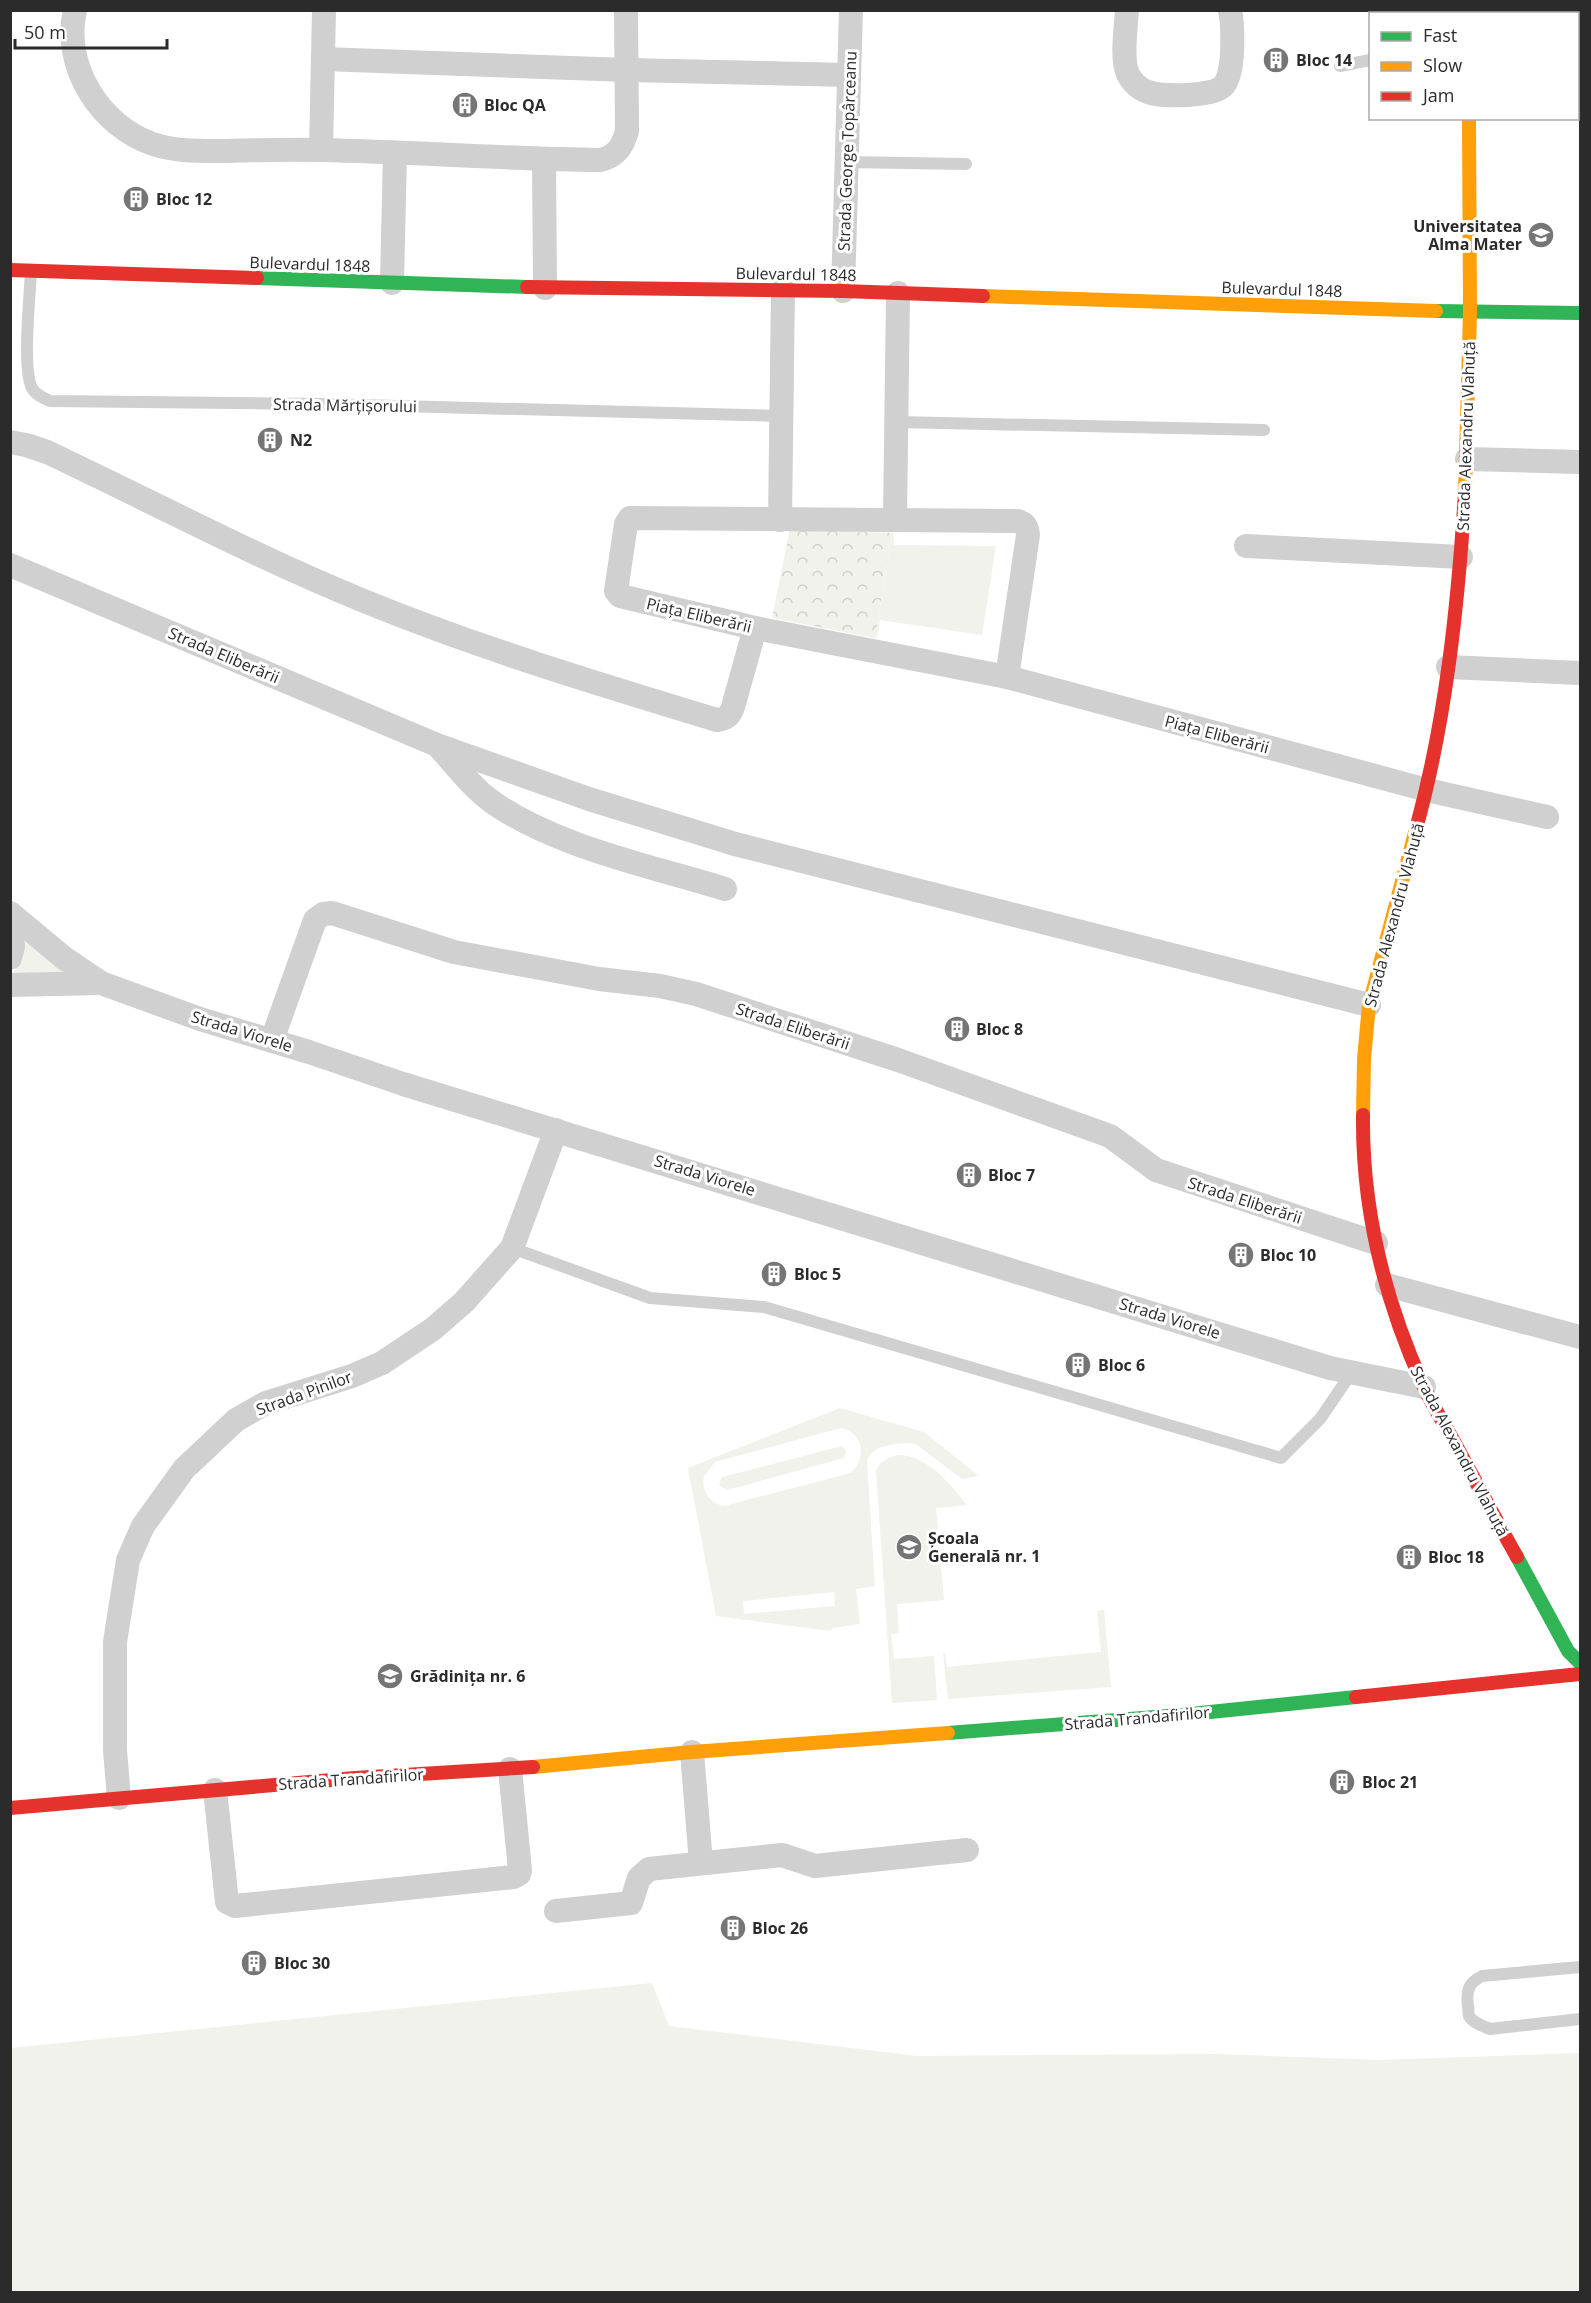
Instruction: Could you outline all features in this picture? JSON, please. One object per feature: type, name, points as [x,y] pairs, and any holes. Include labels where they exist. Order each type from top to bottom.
[{"type":"street","points":[[75,10],[73,47],[85,83],[111,120],[153,144],[194,151],[321,150],[600,160],[609,158],[617,152],[624,144],[627,131],[626,10]]},
{"type":"street","points":[[321,150],[324,10]]},
{"type":"street","name":"Strada George Topârceanu","points":[[843,291],[851,10]]},
{"type":"street","points":[[1127,10],[1125,66],[1134,83],[1150,93],[1205,94],[1223,87],[1229,78],[1232,29],[1230,10]]},
{"type":"street","points":[[323,59],[849,75]]},
{"type":"street","name":"Strada Alexandru Vlahuță","points":[[1469,120],[1470,312],[1467,459],[1461,557],[1448,667],[1427,790],[1369,1005],[1364,1059],[1363,1142],[1376,1243],[1400,1330],[1424,1386],[1568,1651],[1581,1663]]},
{"type":"street","points":[[392,283],[395,153]]},
{"type":"street","points":[[544,159],[545,288]]},
{"type":"street","name":"Bulevardul 1848","points":[[10,270],[545,288],[843,291],[1470,312],[1581,312]]},
{"type":"street","points":[[780,520],[783,290]]},
{"type":"street","points":[[895,519],[897,293]]},
{"type":"street","points":[[10,442],[47,452],[216,534],[373,604],[590,681],[717,720],[724,719],[731,714],[734,707],[755,628]]},
{"type":"street","points":[[1467,459],[1581,462]]},
{"type":"street","name":"Piața Eliberării","points":[[1006,677],[1028,535],[1027,527],[1017,520],[630,518],[626,524],[617,594],[755,628],[1006,677],[1427,790],[1547,817]]},
{"type":"street","points":[[1246,546],[1461,557]]},
{"type":"street","name":"Strada Eliberării","points":[[10,565],[436,745],[556,788],[726,842],[1369,1005]]},
{"type":"street","points":[[1448,667],[1581,673]]},
{"type":"street","name":"Strada Eliberării","points":[[436,745],[486,797],[529,823],[575,843],[725,889]]},
{"type":"street","name":"Strada Viorele","points":[[10,913],[64,958],[101,983],[200,1019],[272,1040],[403,1084],[1330,1368],[1424,1386]]},
{"type":"street","name":"Strada Eliberării","points":[[272,1040],[315,920],[323,914],[332,913],[454,952],[599,979],[660,986],[696,994],[898,1060],[1110,1136],[1156,1170],[1376,1243]]},
{"type":"street","points":[[10,924],[13,946],[10,958]]},
{"type":"street","points":[[10,985],[101,983]]},
{"type":"street","name":"Strada Pinilor","points":[[119,1798],[115,1750],[115,1642],[128,1560],[143,1526],[184,1469],[236,1420],[266,1403],[352,1376],[382,1363],[433,1329],[464,1302],[512,1248],[556,1130]]},
{"type":"street","points":[[1387,1285],[1581,1337]]},
{"type":"street","name":"Strada Trandafirilor","points":[[10,1808],[356,1778],[510,1769],[692,1752],[1181,1715],[1581,1674]]},
{"type":"street","points":[[692,1752],[701,1863]]},
{"type":"street","points":[[215,1790],[227,1902],[235,1906],[514,1877],[519,1874],[520,1870],[510,1769]]},
{"type":"street","points":[[556,1911],[631,1903],[639,1878],[649,1869],[782,1855],[815,1866],[968,1850]]},
{"type":"lane","points":[[1340,66],[1369,60]]},
{"type":"lane","points":[[846,162],[966,164]]},
{"type":"lane","name":"Strada Mărțișorului","points":[[31,271],[29,381],[39,396],[51,401],[324,404],[781,416]]},
{"type":"lane","points":[[897,422],[1264,430]]},
{"type":"lane","points":[[512,1248],[650,1298],[764,1307],[1281,1458],[1320,1419],[1352,1372]]},
{"type":"lane","points":[[1581,1967],[1482,1976],[1474,1980],[1467,1988],[1469,2016],[1479,2024],[1490,2028],[1581,2019]]},
{"type":"green space","points":[[790,528],[892,533],[875,638],[772,618]]},
{"type":"green space","points":[[893,528],[894,545],[996,546],[982,635],[880,620],[877,638],[875,638]]},
{"type":"green space","points":[[22,939],[68,974],[11,977],[19,963]]},
{"type":"green space","points":[[840,1408],[924,1432],[979,1476],[962,1479],[916,1444],[911,1443],[886,1446],[870,1455],[867,1460],[875,1586],[856,1589],[860,1624],[833,1628],[830,1631],[716,1616],[688,1468]],"holes":[[[841,1428],[855,1435],[861,1447],[859,1460],[851,1473],[724,1506],[707,1496],[704,1476],[715,1462]],[[834,1592],[835,1606],[744,1614],[743,1601]]]},
{"type":"green space","points":[[842,1446],[846,1451],[844,1458],[727,1490],[719,1485],[722,1477]]},
{"type":"green space","points":[[898,1455],[909,1456],[928,1465],[967,1505],[936,1508],[944,1600],[897,1604],[899,1633],[891,1634],[894,1659],[934,1656],[937,1700],[892,1703],[876,1471],[884,1460]]},
{"type":"green space","points":[[1104,1610],[1111,1687],[948,1699],[943,1653],[945,1653],[947,1667],[1101,1652],[1097,1611]]},
{"type":"green space","points":[[652,1983],[669,2026],[917,2056],[1214,2054],[1379,2060],[1580,2053],[1580,2292],[11,2292],[11,2048]]},
{"type":"traffic: fast","points":[[257,278],[527,287]]},
{"type":"traffic: fast","points":[[1436,311],[1580,313]]},
{"type":"traffic: fast","points":[[1517,1557],[1568,1651],[1580,1663]]},
{"type":"traffic: fast","points":[[948,1733],[1181,1715],[1356,1697]]},
{"type":"traffic: slow","points":[[1465,493],[1470,312],[1469,120]]},
{"type":"traffic: slow","points":[[983,296],[1436,311]]},
{"type":"traffic: slow","points":[[1363,1115],[1364,1059],[1369,1005],[1416,829]]},
{"type":"traffic: slow","points":[[533,1767],[692,1752],[948,1733]]},
{"type":"traffic: jam","points":[[10,270],[257,278]]},
{"type":"traffic: jam","points":[[527,287],[843,291],[983,296]]},
{"type":"traffic: jam","points":[[1416,829],[1443,704],[1459,577],[1465,493]]},
{"type":"traffic: jam","points":[[1363,1115],[1367,1185],[1372,1219],[1378,1253],[1397,1320],[1427,1392],[1517,1557]]},
{"type":"traffic: jam","points":[[1356,1697],[1580,1674]]},
{"type":"traffic: jam","points":[[10,1808],[355,1778],[533,1767]]},
{"type":"place","name":"Bloc 14","points":[[1276,60]]},
{"type":"place","name":"Bloc QA","points":[[465,105]]},
{"type":"place","name":"Bloc 12","points":[[136,199]]},
{"type":"place","name":"Universitatea Alma Mater","points":[[1541,235]]},
{"type":"place","name":"N2","points":[[270,440]]},
{"type":"place","name":"Bloc 8","points":[[957,1029]]},
{"type":"place","name":"Bloc 7","points":[[969,1175]]},
{"type":"place","name":"Bloc 10","points":[[1241,1255]]},
{"type":"place","name":"Bloc 5","points":[[774,1274]]},
{"type":"place","name":"Bloc 6","points":[[1078,1365]]},
{"type":"place","name":"Școala Generală nr. 1","points":[[909,1547]]},
{"type":"place","name":"Bloc 18","points":[[1409,1557]]},
{"type":"place","name":"Grădinița nr. 6","points":[[390,1676]]},
{"type":"place","name":"Bloc 21","points":[[1342,1782]]},
{"type":"place","name":"Bloc 26","points":[[733,1928]]},
{"type":"place","name":"Bloc 30","points":[[254,1963]]}]
